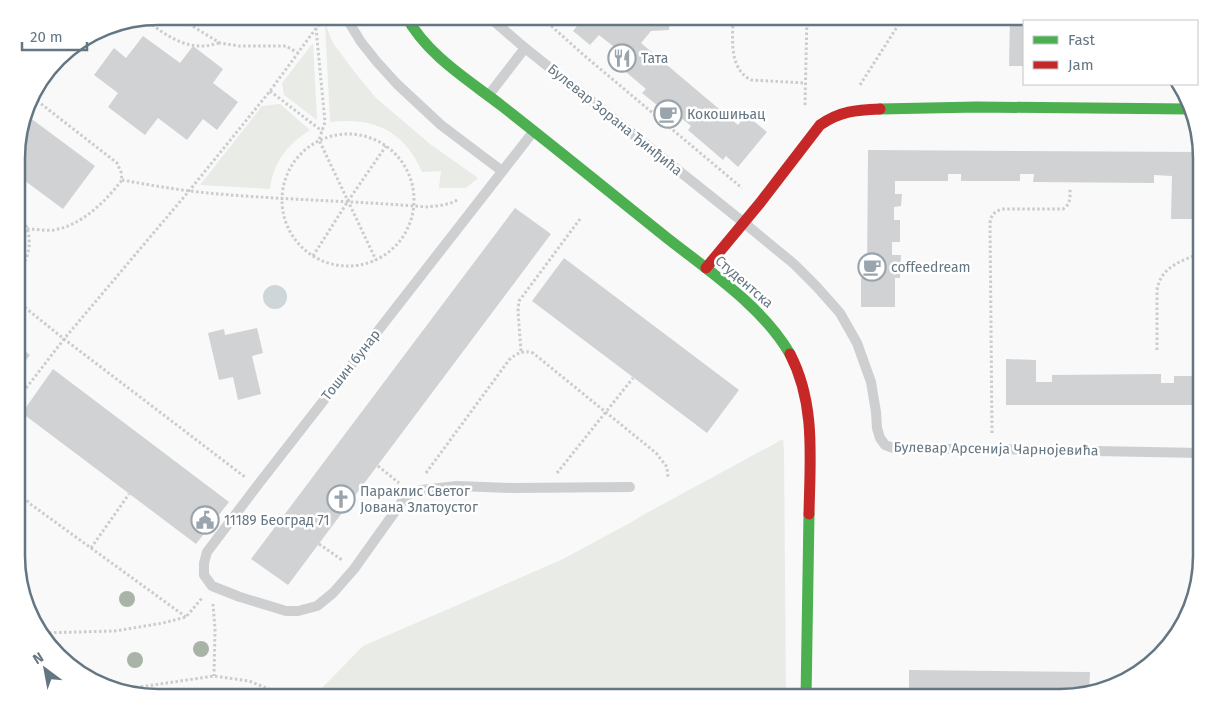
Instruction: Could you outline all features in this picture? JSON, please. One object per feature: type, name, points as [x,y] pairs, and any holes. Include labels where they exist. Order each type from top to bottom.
[{"type":"street","name":"Студентска","points":[[411,25],[431,50],[441,59],[706,268],[760,314],[773,328],[791,356],[806,395],[810,441],[806,689]]},
{"type":"street","points":[[706,268],[760,203],[820,125],[842,113],[857,110],[977,106],[1184,109]]},
{"type":"lane","points":[[351,25],[376,62],[397,84],[441,125],[502,172]]},
{"type":"lane","name":"Булевар Зорана Ђинђића","points":[[498,25],[744,222]]},
{"type":"lane","points":[[488,97],[525,48]]},
{"type":"lane","name":"Тошин бунар","points":[[212,586],[204,575],[204,563],[207,552],[534,131]]},
{"type":"lane","name":"Булевар Арсенија Чарнојевића","points":[[744,222],[805,274],[840,313],[857,343],[867,370],[875,404],[877,428],[880,438],[885,445],[896,450],[992,448],[1193,453]]},
{"type":"lane","points":[[212,586],[286,611],[298,611],[318,606],[333,593],[354,569],[404,499],[411,493],[421,490],[457,486],[513,488],[630,487]]},
{"type":"path","points":[[153,25],[183,44],[204,46],[220,43],[240,46],[286,46],[298,53]]},
{"type":"path","points":[[191,25],[220,43]]},
{"type":"path","points":[[550,25],[760,203]]},
{"type":"path","points":[[733,25],[735,64],[745,77],[751,80],[805,83]]},
{"type":"path","points":[[807,25],[806,110],[820,125]]},
{"type":"path","points":[[858,89],[898,25]]},
{"type":"path","points":[[25,390],[64,339],[189,191],[270,91],[316,27]]},
{"type":"path","points":[[316,27],[325,122],[319,140],[376,260]]},
{"type":"path","points":[[270,91],[322,131]]},
{"type":"path","points":[[27,229],[53,230],[67,226],[85,217],[111,194],[122,180],[117,163],[38,101]]},
{"type":"path","points":[[337,134],[354,134],[371,138],[386,146],[403,162],[412,183],[414,206],[408,228],[395,246],[376,260],[355,266],[333,264],[312,256],[296,241],[285,220],[282,198],[285,180],[293,163],[305,150],[319,140],[337,134]]},
{"type":"path","points":[[312,256],[386,146]]},
{"type":"path","points":[[122,180],[189,191],[414,206],[438,206],[456,201],[462,197]]},
{"type":"path","points":[[992,448],[991,215],[1002,209],[1063,209],[1070,202],[1070,188]]},
{"type":"path","points":[[521,351],[519,301],[580,219]]},
{"type":"path","points":[[25,225],[30,242],[25,261]]},
{"type":"path","points":[[1157,350],[1158,282],[1164,272],[1176,263],[1193,256]]},
{"type":"path","points":[[25,307],[257,486]]},
{"type":"path","points":[[378,466],[411,493],[509,360],[521,351],[527,351],[533,353],[656,453],[667,467],[668,478]]},
{"type":"path","points":[[546,488],[633,378]]},
{"type":"path","points":[[91,548],[129,494]]},
{"type":"path","points":[[25,498],[186,617]]},
{"type":"path","points":[[320,544],[354,569]]},
{"type":"path","points":[[49,633],[115,631],[186,617],[212,586]]},
{"type":"path","points":[[212,586],[216,629],[214,676]]},
{"type":"path","points":[[137,687],[214,676],[249,681],[269,689]]},
{"type":"shaded area","points":[[325,25],[333,43],[376,98],[430,144],[478,178],[466,188],[439,188],[441,171],[422,172],[406,146],[385,129],[360,122],[330,122]]},
{"type":"shaded area","points":[[313,43],[317,120],[284,95],[282,83]]},
{"type":"shaded area","points":[[280,104],[310,130],[288,148],[278,162],[274,170],[270,189],[200,185],[262,106]]},
{"type":"shaded area","points":[[275,285],[283,289],[287,297],[283,305],[275,309],[267,305],[263,297],[267,289]]},
{"type":"shaded area","points":[[783,439],[786,689],[321,689],[363,646],[561,560]]},
{"type":"building","points":[[578,25],[670,25],[669,30],[651,31],[641,43],[738,125],[746,115],[767,132],[738,167],[726,156],[723,160],[688,130],[691,126],[675,113],[672,117],[642,93],[646,89],[620,67],[628,58],[599,35],[590,45],[573,31]]},
{"type":"building","points":[[1010,25],[1023,25],[1023,66],[1009,66]]},
{"type":"building","points":[[143,36],[180,63],[193,46],[223,69],[213,83],[238,102],[217,130],[203,119],[187,140],[158,118],[145,135],[108,107],[118,93],[94,75],[114,48],[126,58]]},
{"type":"building","points":[[31,119],[95,166],[63,209],[25,181],[26,140]]},
{"type":"building","points":[[868,150],[1193,152],[1193,219],[1171,219],[1172,176],[1154,175],[1154,183],[1033,182],[1034,174],[1020,174],[1020,181],[961,181],[961,174],[948,174],[948,181],[895,181],[895,194],[902,194],[901,206],[894,207],[894,220],[900,220],[900,242],[892,242],[892,255],[901,255],[900,278],[895,278],[895,307],[861,307],[861,278],[867,278]]},
{"type":"building","points":[[515,208],[551,234],[288,585],[251,559]]},
{"type":"building","points":[[564,258],[739,390],[707,433],[532,301]]},
{"type":"building","points":[[257,328],[263,353],[252,356],[261,394],[238,400],[233,377],[219,380],[208,333],[224,329],[225,335]]},
{"type":"building","points":[[25,351],[30,355],[25,362]]},
{"type":"building","points":[[1006,359],[1036,360],[1036,382],[1052,382],[1052,375],[1161,374],[1161,383],[1174,383],[1174,376],[1193,376],[1193,405],[1006,405]]},
{"type":"building","points":[[53,369],[229,502],[196,544],[25,415],[25,409]]},
{"type":"building","points":[[909,670],[1090,672],[1089,685],[1069,689],[909,689]]},
{"type":"traffic: fast","points":[[412,25],[425,43],[449,66],[523,122],[734,291],[765,321],[790,354]]},
{"type":"traffic: fast","points":[[880,109],[977,107],[1184,109]]},
{"type":"traffic: fast","points":[[806,689],[809,514]]},
{"type":"traffic: jam","points":[[706,268],[760,203],[820,125],[827,120],[848,112],[880,109]]},
{"type":"traffic: jam","points":[[790,354],[804,392],[808,412],[810,432],[809,514]]},
{"type":"place","name":"Тата","points":[[622,58]]},
{"type":"place","name":"Кокошињац","points":[[668,114]]},
{"type":"place","name":"coffeedream","points":[[872,267]]},
{"type":"place","name":"Параклис Светог Јована Златоустог","points":[[341,499]]},
{"type":"place","name":"11189 Београд 71","points":[[205,520]]}]
